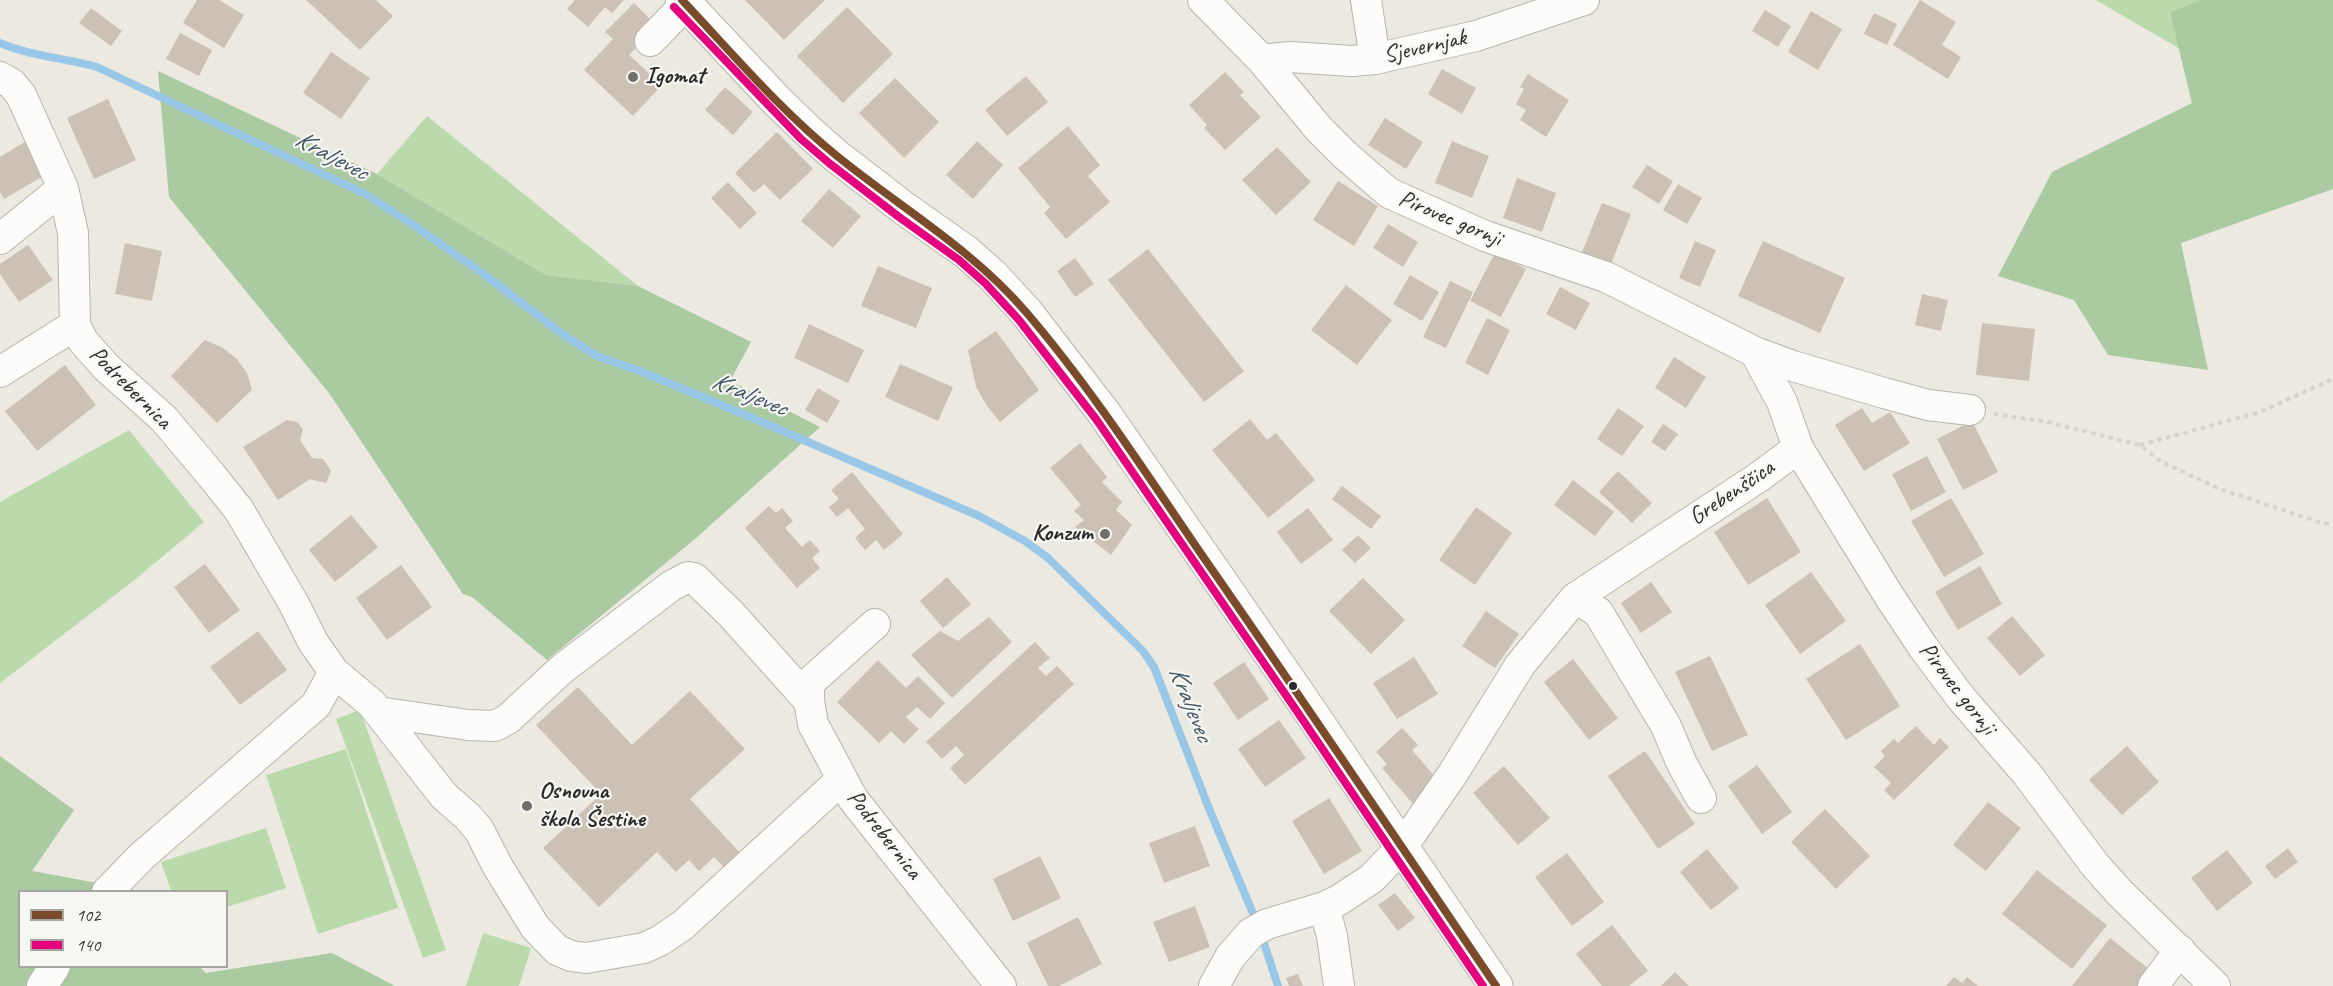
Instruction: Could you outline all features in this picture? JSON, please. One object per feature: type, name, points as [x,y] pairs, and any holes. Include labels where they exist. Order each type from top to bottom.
[{"type":"main road","points":[[684,2],[808,131],[835,155],[966,252],[992,275],[1027,314],[1104,414],[1496,986]]},
{"type":"street","name":"Pirovec gornji","points":[[1203,0],[1262,60],[1319,129],[1389,193],[1485,236],[1606,277],[1755,352],[1793,366],[1928,405],[1970,410]]},
{"type":"street","points":[[1366,0],[1375,59]]},
{"type":"street","name":"Sjevernjak","points":[[1262,60],[1290,57],[1352,61],[1375,59],[1476,36],[1584,0]]},
{"type":"street","points":[[650,41],[684,2]]},
{"type":"street","name":"Podrebernica","points":[[0,77],[12,84],[21,95],[63,188],[73,233],[75,325],[82,341],[106,367],[164,419],[239,510],[294,604],[313,642],[334,672],[361,693],[444,796],[479,830],[498,867],[535,927],[557,950],[571,956],[585,958],[644,948],[661,940],[683,925],[842,779]]},
{"type":"street","points":[[0,239],[63,188]]},
{"type":"street","points":[[0,372],[75,325]]},
{"type":"street","name":"Pirovec gornji","points":[[1755,352],[1782,402],[1798,448],[1891,599],[1961,698],[2027,774],[2095,865],[2215,986]]},
{"type":"street","name":"Grebenščica","points":[[1214,986],[1230,957],[1259,928],[1339,900],[1371,879],[1402,847],[1452,775],[1520,664],[1575,598],[1759,477],[1798,448]]},
{"type":"street","points":[[378,712],[468,725],[495,726],[508,719],[562,669],[671,586],[688,577],[694,578],[731,614],[809,701]]},
{"type":"street","points":[[1575,598],[1598,612],[1666,726],[1682,764],[1701,798]]},
{"type":"street","points":[[809,701],[809,683],[875,624]]},
{"type":"street","points":[[108,890],[158,842],[315,705],[334,672]]},
{"type":"street","name":"Podrebernica","points":[[809,701],[813,724],[853,799],[1001,986]]},
{"type":"street","points":[[1324,907],[1332,936],[1339,986]]},
{"type":"street","points":[[2153,986],[2180,950]]},
{"type":"street","points":[[42,986],[54,968]]},
{"type":"path","points":[[2140,445],[2260,412],[2333,379]]},
{"type":"path","points":[[1970,410],[2048,422],[2140,445],[2160,461],[2220,489],[2319,522],[2333,524]]},
{"type":"green space","points":[[2096,0],[2200,0],[2170,12],[2180,49]]},
{"type":"green space","points":[[2200,0],[2333,0],[2333,189],[2181,243],[2208,370],[2108,355],[2074,300],[1998,276],[2052,172],[2192,103],[2170,12]]},
{"type":"green space","points":[[158,71],[377,174],[546,275],[638,286],[751,342],[730,381],[820,427],[695,539],[547,660],[472,597],[463,594],[329,393],[169,197]]},
{"type":"green space","points":[[427,116],[638,286],[546,275],[377,174]]},
{"type":"green space","points":[[129,430],[204,522],[132,582],[0,683],[0,502]]},
{"type":"green space","points":[[360,710],[446,950],[423,958],[336,719]]},
{"type":"green space","points":[[346,749],[398,908],[318,934],[266,775]]},
{"type":"green space","points":[[0,756],[74,810],[32,871],[132,890],[18,890],[18,968],[201,968],[206,973],[332,953],[395,986],[0,986]]},
{"type":"green space","points":[[266,828],[286,888],[228,907],[228,890],[171,890],[161,862]]},
{"type":"green space","points":[[483,933],[531,948],[519,986],[466,986]]},
{"type":"building","points":[[197,0],[219,0],[244,15],[224,48],[183,23]]},
{"type":"building","points":[[306,0],[376,0],[393,16],[360,50]]},
{"type":"building","points":[[575,0],[624,0],[612,13],[605,7],[588,27],[567,9]]},
{"type":"building","points":[[745,0],[825,0],[784,40]]},
{"type":"building","points":[[1920,0],[1956,22],[1942,45],[1961,57],[1948,79],[1893,45]]},
{"type":"building","points":[[634,3],[657,26],[629,55],[662,85],[633,116],[584,70],[613,39],[605,32]]},
{"type":"building","points":[[847,7],[893,54],[843,103],[797,56]]},
{"type":"building","points":[[91,8],[122,31],[111,46],[79,23]]},
{"type":"building","points":[[1765,10],[1791,26],[1778,47],[1752,31]]},
{"type":"building","points":[[1811,11],[1842,29],[1818,70],[1788,52]]},
{"type":"building","points":[[1874,13],[1897,24],[1887,45],[1864,34]]},
{"type":"building","points":[[180,33],[212,50],[199,76],[166,59]]},
{"type":"building","points":[[331,52],[370,78],[341,119],[303,93]]},
{"type":"building","points":[[1442,69],[1476,88],[1462,114],[1428,94]]},
{"type":"building","points":[[1225,72],[1244,92],[1240,95],[1261,117],[1225,150],[1204,128],[1207,125],[1189,105]]},
{"type":"building","points":[[1528,74],[1569,100],[1546,137],[1520,120],[1526,110],[1516,104],[1524,89],[1520,87]]},
{"type":"building","points":[[1026,76],[1048,102],[1007,136],[985,110]]},
{"type":"building","points":[[895,78],[939,122],[904,158],[859,113]]},
{"type":"building","points":[[725,87],[753,112],[733,135],[705,110]]},
{"type":"building","points":[[108,99],[136,160],[94,179],[67,118]]},
{"type":"building","points":[[1385,118],[1423,142],[1406,169],[1368,145]]},
{"type":"building","points":[[1068,126],[1100,165],[1088,176],[1110,202],[1066,239],[1044,213],[1050,207],[1018,168]]},
{"type":"building","points":[[777,132],[813,169],[780,200],[764,184],[754,193],[735,173]]},
{"type":"building","points":[[28,140],[47,174],[4,199],[0,192],[0,157]]},
{"type":"building","points":[[977,141],[1003,165],[973,199],[946,175]]},
{"type":"building","points":[[1452,141],[1489,156],[1472,198],[1435,183]]},
{"type":"building","points":[[1277,147],[1311,182],[1276,215],[1242,180]]},
{"type":"building","points":[[1647,165],[1673,181],[1659,204],[1632,187]]},
{"type":"building","points":[[1517,178],[1556,193],[1542,232],[1503,218]]},
{"type":"building","points":[[1338,181],[1378,206],[1354,246],[1313,220]]},
{"type":"building","points":[[728,182],[757,213],[740,229],[711,198]]},
{"type":"building","points":[[1678,184],[1702,198],[1687,224],[1663,210]]},
{"type":"building","points":[[829,189],[861,216],[833,248],[801,221]]},
{"type":"building","points":[[1602,203],[1631,214],[1611,264],[1582,252]]},
{"type":"building","points":[[1388,224],[1418,242],[1403,267],[1373,248]]},
{"type":"building","points":[[1695,241],[1716,250],[1700,287],[1679,278]]},
{"type":"building","points":[[1763,241],[1845,278],[1820,333],[1738,296]]},
{"type":"building","points":[[125,243],[162,251],[152,301],[115,294]]},
{"type":"building","points":[[28,245],[53,280],[19,302],[0,274],[0,264]]},
{"type":"building","points":[[1148,249],[1244,371],[1204,402],[1108,280]]},
{"type":"building","points":[[1495,253],[1526,269],[1501,317],[1470,301]]},
{"type":"building","points":[[1075,258],[1094,284],[1075,297],[1057,271]]},
{"type":"building","points":[[878,266],[932,288],[916,328],[861,306]]},
{"type":"building","points":[[1410,275],[1439,292],[1422,321],[1393,304]]},
{"type":"building","points":[[1450,281],[1473,292],[1446,348],[1423,337]]},
{"type":"building","points":[[1346,285],[1392,320],[1357,365],[1311,330]]},
{"type":"building","points":[[1560,287],[1590,303],[1576,330],[1546,314]]},
{"type":"building","points":[[1922,294],[1948,300],[1941,331],[1915,325]]},
{"type":"building","points":[[1487,318],[1510,330],[1488,375],[1465,363]]},
{"type":"building","points":[[1982,323],[2035,329],[2029,381],[1976,375]]},
{"type":"building","points":[[809,324],[864,350],[848,383],[794,358]]},
{"type":"building","points":[[996,331],[1039,390],[1000,422],[976,387],[968,350]]},
{"type":"building","points":[[205,340],[223,348],[237,359],[247,373],[252,390],[217,423],[171,376]]},
{"type":"building","points":[[1674,357],[1706,377],[1686,408],[1655,388]]},
{"type":"building","points":[[900,364],[953,387],[938,421],[885,397]]},
{"type":"building","points":[[65,365],[96,405],[37,451],[5,411]]},
{"type":"building","points":[[818,388],[840,401],[827,423],[805,410]]},
{"type":"building","points":[[1618,408],[1644,426],[1622,456],[1597,439]]},
{"type":"building","points":[[1862,408],[1872,423],[1890,412],[1910,443],[1864,471],[1835,425]]},
{"type":"building","points":[[1250,419],[1267,440],[1276,433],[1315,480],[1268,518],[1212,450]]},
{"type":"building","points":[[287,420],[297,422],[303,429],[300,440],[312,458],[323,459],[331,471],[326,483],[310,479],[278,500],[243,447]]},
{"type":"building","points":[[1972,421],[1998,472],[1963,490],[1937,439]]},
{"type":"building","points":[[1663,424],[1678,434],[1665,451],[1651,442]]},
{"type":"building","points":[[1080,443],[1107,477],[1102,482],[1122,502],[1116,510],[1132,525],[1111,555],[1075,527],[1084,520],[1074,511],[1081,505],[1050,468]]},
{"type":"building","points":[[1927,456],[1946,492],[1911,511],[1892,474]]},
{"type":"building","points":[[1618,471],[1652,503],[1632,523],[1599,492]]},
{"type":"building","points":[[852,472],[903,534],[884,550],[876,540],[865,550],[855,538],[865,529],[848,508],[837,517],[829,507],[839,499],[831,490]]},
{"type":"building","points":[[1573,480],[1614,512],[1595,536],[1554,505]]},
{"type":"building","points":[[1342,486],[1381,516],[1371,529],[1332,499]]},
{"type":"building","points":[[1767,498],[1801,552],[1748,585],[1714,532]]},
{"type":"building","points":[[1951,498],[1984,554],[1944,577],[1911,521]]},
{"type":"building","points":[[769,506],[776,513],[782,508],[793,521],[785,528],[802,547],[810,540],[820,551],[812,558],[820,568],[797,588],[745,528]]},
{"type":"building","points":[[1476,507],[1512,533],[1475,585],[1439,560]]},
{"type":"building","points":[[1308,508],[1333,540],[1301,564],[1277,532]]},
{"type":"building","points":[[351,515],[378,547],[335,582],[309,550]]},
{"type":"building","points":[[1358,535],[1371,548],[1355,563],[1342,550]]},
{"type":"building","points":[[205,564],[240,610],[209,633],[174,587]]},
{"type":"building","points":[[401,565],[432,607],[387,640],[356,598]]},
{"type":"building","points":[[1980,566],[2002,604],[1958,630],[1935,592]]},
{"type":"building","points":[[1811,572],[1846,621],[1800,654],[1765,605]]},
{"type":"building","points":[[947,577],[971,604],[943,628],[920,601]]},
{"type":"building","points":[[1363,578],[1405,620],[1371,654],[1329,611]]},
{"type":"building","points":[[1651,582],[1672,612],[1641,633],[1621,603]]},
{"type":"building","points":[[1486,611],[1519,634],[1495,668],[1462,646]]},
{"type":"building","points":[[2012,616],[2045,655],[2020,676],[1987,638]]},
{"type":"building","points":[[989,617],[1012,642],[952,698],[911,655],[940,631],[958,641]]},
{"type":"building","points":[[258,631],[287,670],[240,705],[210,667]]},
{"type":"building","points":[[1035,642],[1050,658],[1038,668],[1046,676],[1057,666],[1074,684],[965,785],[950,768],[964,755],[956,746],[942,759],[926,742]]},
{"type":"building","points":[[1860,644],[1900,706],[1846,740],[1806,679]]},
{"type":"building","points":[[1710,656],[1748,735],[1712,751],[1675,672]]},
{"type":"building","points":[[1414,657],[1438,694],[1397,719],[1373,683]]},
{"type":"building","points":[[1573,659],[1618,718],[1589,740],[1544,682]]},
{"type":"building","points":[[878,660],[906,688],[918,676],[945,703],[930,719],[917,707],[906,717],[919,729],[904,744],[891,731],[879,743],[837,702]]},
{"type":"building","points":[[1244,662],[1269,699],[1238,720],[1213,683]]},
{"type":"building","points":[[578,687],[632,745],[690,691],[745,749],[690,799],[743,856],[727,870],[714,857],[699,871],[689,860],[676,872],[657,852],[599,907],[543,848],[601,794],[536,725]]},
{"type":"building","points":[[1279,720],[1306,758],[1265,787],[1238,749]]},
{"type":"building","points":[[1916,726],[1934,745],[1940,738],[1949,747],[1894,800],[1884,790],[1891,783],[1874,767],[1885,756],[1881,751],[1894,739],[1898,743]]},
{"type":"building","points":[[1402,728],[1418,745],[1412,750],[1439,781],[1413,804],[1382,768],[1387,764],[1376,752]]},
{"type":"building","points":[[2127,746],[2159,782],[2122,815],[2089,780]]},
{"type":"building","points":[[1645,751],[1695,824],[1658,849],[1608,776]]},
{"type":"building","points":[[1757,765],[1792,812],[1762,834],[1728,786]]},
{"type":"building","points":[[1504,766],[1550,818],[1518,845],[1473,793]]},
{"type":"building","points":[[1329,798],[1362,851],[1324,874],[1292,821]]},
{"type":"building","points":[[1988,802],[2021,828],[1986,871],[1953,845]]},
{"type":"building","points":[[1825,809],[1870,856],[1836,889],[1791,842]]},
{"type":"building","points":[[1195,826],[1210,866],[1164,883],[1149,843]]},
{"type":"building","points":[[2288,848],[2298,862],[2275,879],[2265,866]]},
{"type":"building","points":[[1707,849],[1739,888],[1711,910],[1680,872]]},
{"type":"building","points":[[2227,850],[2253,883],[2217,911],[2191,878]]},
{"type":"building","points":[[1567,853],[1604,902],[1572,926],[1535,877]]},
{"type":"building","points":[[1040,856],[1061,898],[1013,921],[993,879]]},
{"type":"building","points":[[2037,870],[2107,925],[2072,969],[2002,914]]},
{"type":"building","points":[[1395,893],[1415,918],[1398,931],[1378,905]]},
{"type":"building","points":[[1195,906],[1210,947],[1169,962],[1153,922]]},
{"type":"building","points":[[1078,917],[1102,964],[1059,986],[1048,986],[1027,943]]},
{"type":"building","points":[[1612,925],[1648,971],[1629,986],[1602,986],[1576,954]]},
{"type":"building","points":[[2110,938],[2154,973],[2143,986],[2072,986]]},
{"type":"building","points":[[1675,972],[1689,986],[1661,986]]},
{"type":"building","points":[[1298,974],[1303,986],[1289,986],[1286,978]]},
{"type":"building","points":[[1954,977],[1962,983],[1967,977],[1978,986],[1946,986]]},
{"type":"waterway","name":"Kraljevec","points":[[0,43],[23,51],[97,67],[365,194],[412,224],[482,273],[565,336],[597,356],[640,371],[755,419],[979,516],[1025,541],[1048,558],[1143,651],[1154,667],[1257,923]]},
{"type":"waterway","name":"Kraljevec","points":[[1261,934],[1278,986]]},
{"type":"transit line","name":"102","points":[[682,0],[796,120],[861,175],[983,268],[1005,289],[1050,341],[1140,464],[1496,986]]},
{"type":"transit line","name":"140","points":[[674,7],[801,139],[899,217],[959,260],[985,283],[1019,320],[1096,419],[1483,986]]},
{"type":"place","name":"Igomat","points":[[633,77]]},
{"type":"place","name":"Konzum","points":[[1105,534]]},
{"type":"place","name":"Osnovna škola Šestine","points":[[527,806]]}]
